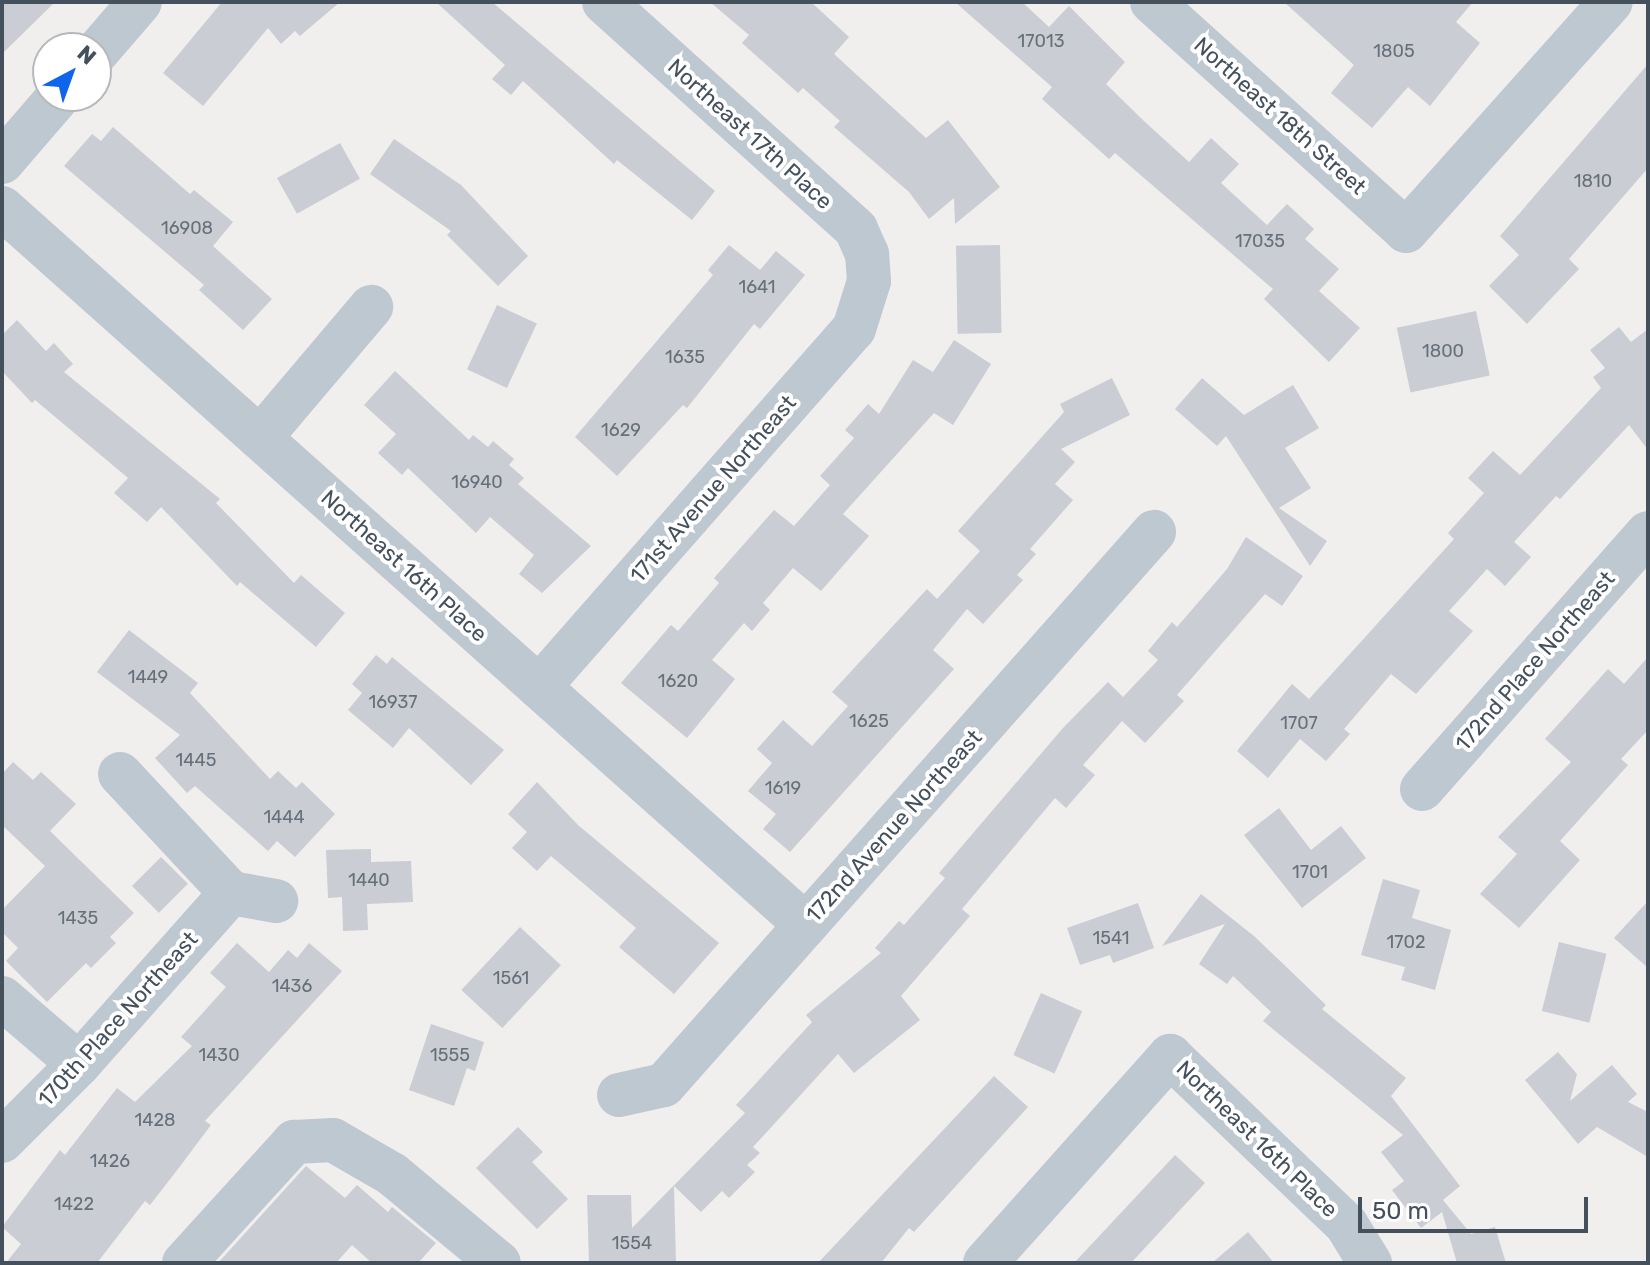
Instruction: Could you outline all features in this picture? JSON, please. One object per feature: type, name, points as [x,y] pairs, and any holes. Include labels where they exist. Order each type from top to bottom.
[{"type":"street","points":[[112,34],[140,2]]},
{"type":"street","name":"Northeast 17th Place","points":[[604,2],[856,229],[867,254],[869,281]]},
{"type":"street","name":"Northeast 18th Street","points":[[1152,2],[1406,231],[1611,2]]},
{"type":"street","points":[[2,162],[45,112]]},
{"type":"street","name":"Northeast 16th Place","points":[[2,208],[806,925]]},
{"type":"street","name":"171st Avenue Northeast","points":[[539,687],[854,329],[869,281]]},
{"type":"street","points":[[260,438],[371,307]]},
{"type":"street","name":"172nd Avenue Northeast","points":[[619,1095],[664,1085],[1154,532]]},
{"type":"street","name":"172nd Place Northeast","points":[[1422,789],[1648,533]]},
{"type":"street","points":[[120,774],[231,893],[276,901]]},
{"type":"street","name":"170th Place Northeast","points":[[2,1141],[79,1064],[231,893]]},
{"type":"street","points":[[2,998],[79,1064]]},
{"type":"street","name":"Northeast 16th Place","points":[[985,1263],[1170,1056],[1346,1224],[1370,1263]]},
{"type":"street","points":[[184,1263],[294,1142],[333,1140],[392,1174],[499,1263]]},
{"type":"building","points":[[2,2],[55,2],[2,54]]},
{"type":"building","points":[[222,2],[340,2],[300,36],[295,31],[281,44],[268,28],[203,106],[163,73]]},
{"type":"building","points":[[436,2],[492,2],[715,191],[692,220],[617,160],[614,164],[523,81],[511,95],[492,79],[505,65]]},
{"type":"building","points":[[710,2],[811,2],[849,37],[834,54],[926,138],[948,120],[1000,187],[955,224],[954,198],[929,219],[909,192],[834,127],[840,121],[803,88],[798,93],[742,43],[749,35]]},
{"type":"building","points":[[955,2],[1022,2],[1049,27],[1069,6],[1125,62],[1106,84],[1189,162],[1211,138],[1239,164],[1221,183],[1267,225],[1287,204],[1314,229],[1305,239],[1339,269],[1319,291],[1360,328],[1329,362],[1264,299],[1273,289],[1115,153],[1109,159],[1042,99],[1052,87]]},
{"type":"building","points":[[1284,2],[1473,2],[1456,22],[1480,43],[1430,106],[1408,87],[1372,128],[1331,93],[1354,65]]},
{"type":"building","points":[[1648,64],[1648,168],[1569,259],[1579,269],[1527,324],[1489,286],[1519,255],[1500,236]]},
{"type":"building","points":[[113,127],[190,194],[194,190],[233,222],[213,246],[272,299],[243,330],[199,290],[204,285],[64,166],[92,134],[101,141]]},
{"type":"building","points":[[394,139],[461,185],[528,256],[498,286],[447,235],[451,231],[370,174]]},
{"type":"building","points":[[340,143],[360,179],[297,214],[277,178]]},
{"type":"building","points":[[729,245],[760,270],[776,251],[805,275],[760,329],[754,324],[687,408],[683,405],[617,476],[575,437],[713,275],[708,270]]},
{"type":"building","points":[[1000,245],[1002,333],[958,334],[956,246]]},
{"type":"building","points":[[497,305],[537,324],[507,388],[467,369]]},
{"type":"building","points":[[1476,311],[1490,376],[1410,392],[1397,328]]},
{"type":"building","points":[[17,320],[46,351],[54,343],[73,364],[64,372],[220,499],[216,503],[294,583],[301,575],[345,613],[316,647],[240,582],[237,586],[161,507],[147,522],[114,493],[128,478],[35,400],[32,403],[2,371],[2,335]]},
{"type":"building","points":[[1619,327],[1631,342],[1648,329],[1648,450],[1629,425],[1560,499],[1556,496],[1514,542],[1531,557],[1505,586],[1487,569],[1449,611],[1473,631],[1416,694],[1391,674],[1344,729],[1350,734],[1326,761],[1300,739],[1268,778],[1237,751],[1292,684],[1309,699],[1454,539],[1448,533],[1484,493],[1468,478],[1493,451],[1520,475],[1601,388],[1593,377],[1605,368],[1590,350]]},
{"type":"building","points":[[954,340],[991,364],[953,425],[934,413],[843,514],[869,536],[821,591],[793,568],[763,603],[770,610],[752,631],[744,623],[712,660],[735,679],[687,738],[621,683],[671,625],[678,631],[719,583],[714,578],[774,510],[794,526],[830,485],[820,476],[854,438],[845,430],[868,404],[879,414],[913,360],[933,372]]},
{"type":"building","points":[[395,371],[469,440],[473,435],[488,447],[493,441],[514,459],[509,465],[524,478],[518,484],[591,546],[542,593],[519,574],[534,555],[490,517],[476,533],[408,468],[402,475],[378,453],[396,434],[364,405]]},
{"type":"building","points":[[1112,378],[1130,415],[1061,449],[1075,462],[1055,484],[1073,500],[1030,549],[1036,554],[1017,575],[1023,580],[983,624],[967,609],[933,650],[954,669],[790,852],[763,829],[776,814],[748,791],[772,763],[757,749],[783,720],[812,746],[848,706],[832,692],[927,589],[937,599],[980,551],[958,531],[1064,412],[1060,404]]},
{"type":"building","points":[[1202,378],[1244,415],[1293,385],[1319,428],[1285,448],[1311,488],[1279,508],[1327,541],[1310,566],[1226,436],[1217,446],[1175,409]]},
{"type":"building","points":[[1246,537],[1303,576],[1282,606],[1265,594],[1177,695],[1184,701],[1145,743],[1122,721],[1083,765],[1095,775],[1066,808],[1055,798],[962,909],[970,916],[901,996],[920,1020],[854,1073],[838,1054],[753,1147],[760,1153],[747,1165],[755,1172],[729,1198],[722,1191],[701,1212],[674,1186],[676,1263],[589,1263],[587,1195],[631,1195],[632,1228],[745,1113],[736,1105],[812,1022],[806,1015],[881,953],[875,948],[899,921],[904,925],[945,878],[939,873],[1063,728],[1108,682],[1123,697],[1158,660],[1148,651],[1172,622],[1177,627],[1227,569]]},
{"type":"building","points":[[129,630],[198,683],[190,693],[270,779],[278,771],[296,788],[302,782],[335,814],[295,857],[277,841],[268,851],[195,786],[187,793],[155,758],[180,735],[97,672]]},
{"type":"building","points":[[376,655],[387,664],[392,657],[504,750],[471,785],[409,728],[393,748],[348,710],[362,693],[352,684]]},
{"type":"building","points":[[1648,657],[1648,730],[1621,759],[1628,765],[1560,841],[1580,860],[1519,928],[1480,894],[1517,854],[1498,837],[1571,762],[1545,739],[1608,669],[1624,684]]},
{"type":"building","points":[[13,762],[33,780],[41,772],[76,804],[50,831],[134,913],[110,937],[116,943],[91,968],[86,963],[47,1002],[6,961],[18,948],[2,932],[2,910],[45,866],[2,825],[2,774]]},
{"type":"building","points":[[537,782],[578,825],[719,943],[674,994],[619,947],[636,928],[551,856],[537,871],[512,848],[527,832],[508,814]]},
{"type":"building","points":[[1279,808],[1311,850],[1341,826],[1366,858],[1302,908],[1244,835]]},
{"type":"building","points":[[371,849],[371,862],[411,861],[413,902],[367,904],[368,930],[343,931],[342,897],[328,898],[326,850]]},
{"type":"building","points":[[161,857],[188,884],[159,913],[132,886]]},
{"type":"building","points":[[1383,879],[1420,890],[1412,918],[1451,930],[1435,990],[1401,980],[1405,967],[1361,955]]},
{"type":"building","points":[[1201,894],[1254,936],[1326,1005],[1322,1009],[1406,1078],[1391,1096],[1460,1186],[1443,1200],[1471,1234],[1495,1227],[1506,1263],[1457,1263],[1442,1212],[1421,1228],[1392,1190],[1404,1181],[1381,1152],[1403,1135],[1263,1021],[1271,1012],[1233,976],[1227,984],[1199,964],[1225,924],[1162,946]]},
{"type":"building","points":[[1648,901],[1648,968],[1614,938]]},
{"type":"building","points":[[1138,903],[1154,948],[1113,963],[1110,955],[1080,965],[1067,928]]},
{"type":"building","points":[[520,927],[561,965],[502,1028],[461,990]]},
{"type":"building","points":[[1559,942],[1607,954],[1589,1023],[1542,1011]]},
{"type":"building","points":[[237,943],[269,972],[288,950],[297,958],[309,943],[342,971],[205,1121],[211,1125],[178,1169],[150,1205],[145,1201],[97,1263],[6,1263],[21,1244],[2,1227],[60,1150],[65,1155],[117,1088],[135,1102],[192,1046],[181,1037],[226,987],[210,973]]},
{"type":"building","points":[[1041,993],[1082,1011],[1054,1073],[1013,1055]]},
{"type":"building","points":[[431,1024],[484,1042],[475,1071],[467,1068],[454,1106],[409,1090]]},
{"type":"building","points":[[1558,1052],[1577,1074],[1570,1101],[1612,1065],[1637,1094],[1628,1102],[1648,1112],[1648,1157],[1597,1127],[1578,1144],[1525,1080]]},
{"type":"building","points":[[994,1076],[1028,1107],[914,1232],[909,1228],[881,1263],[818,1263]]},
{"type":"building","points":[[518,1127],[543,1152],[532,1162],[568,1199],[537,1229],[476,1168]]},
{"type":"building","points":[[1175,1155],[1205,1183],[1131,1263],[1074,1263]]},
{"type":"building","points":[[306,1166],[345,1198],[357,1185],[388,1212],[392,1207],[436,1243],[418,1263],[372,1263],[352,1245],[336,1263],[218,1263]]},
{"type":"building","points":[[1248,1232],[1274,1263],[1212,1263]]}]
